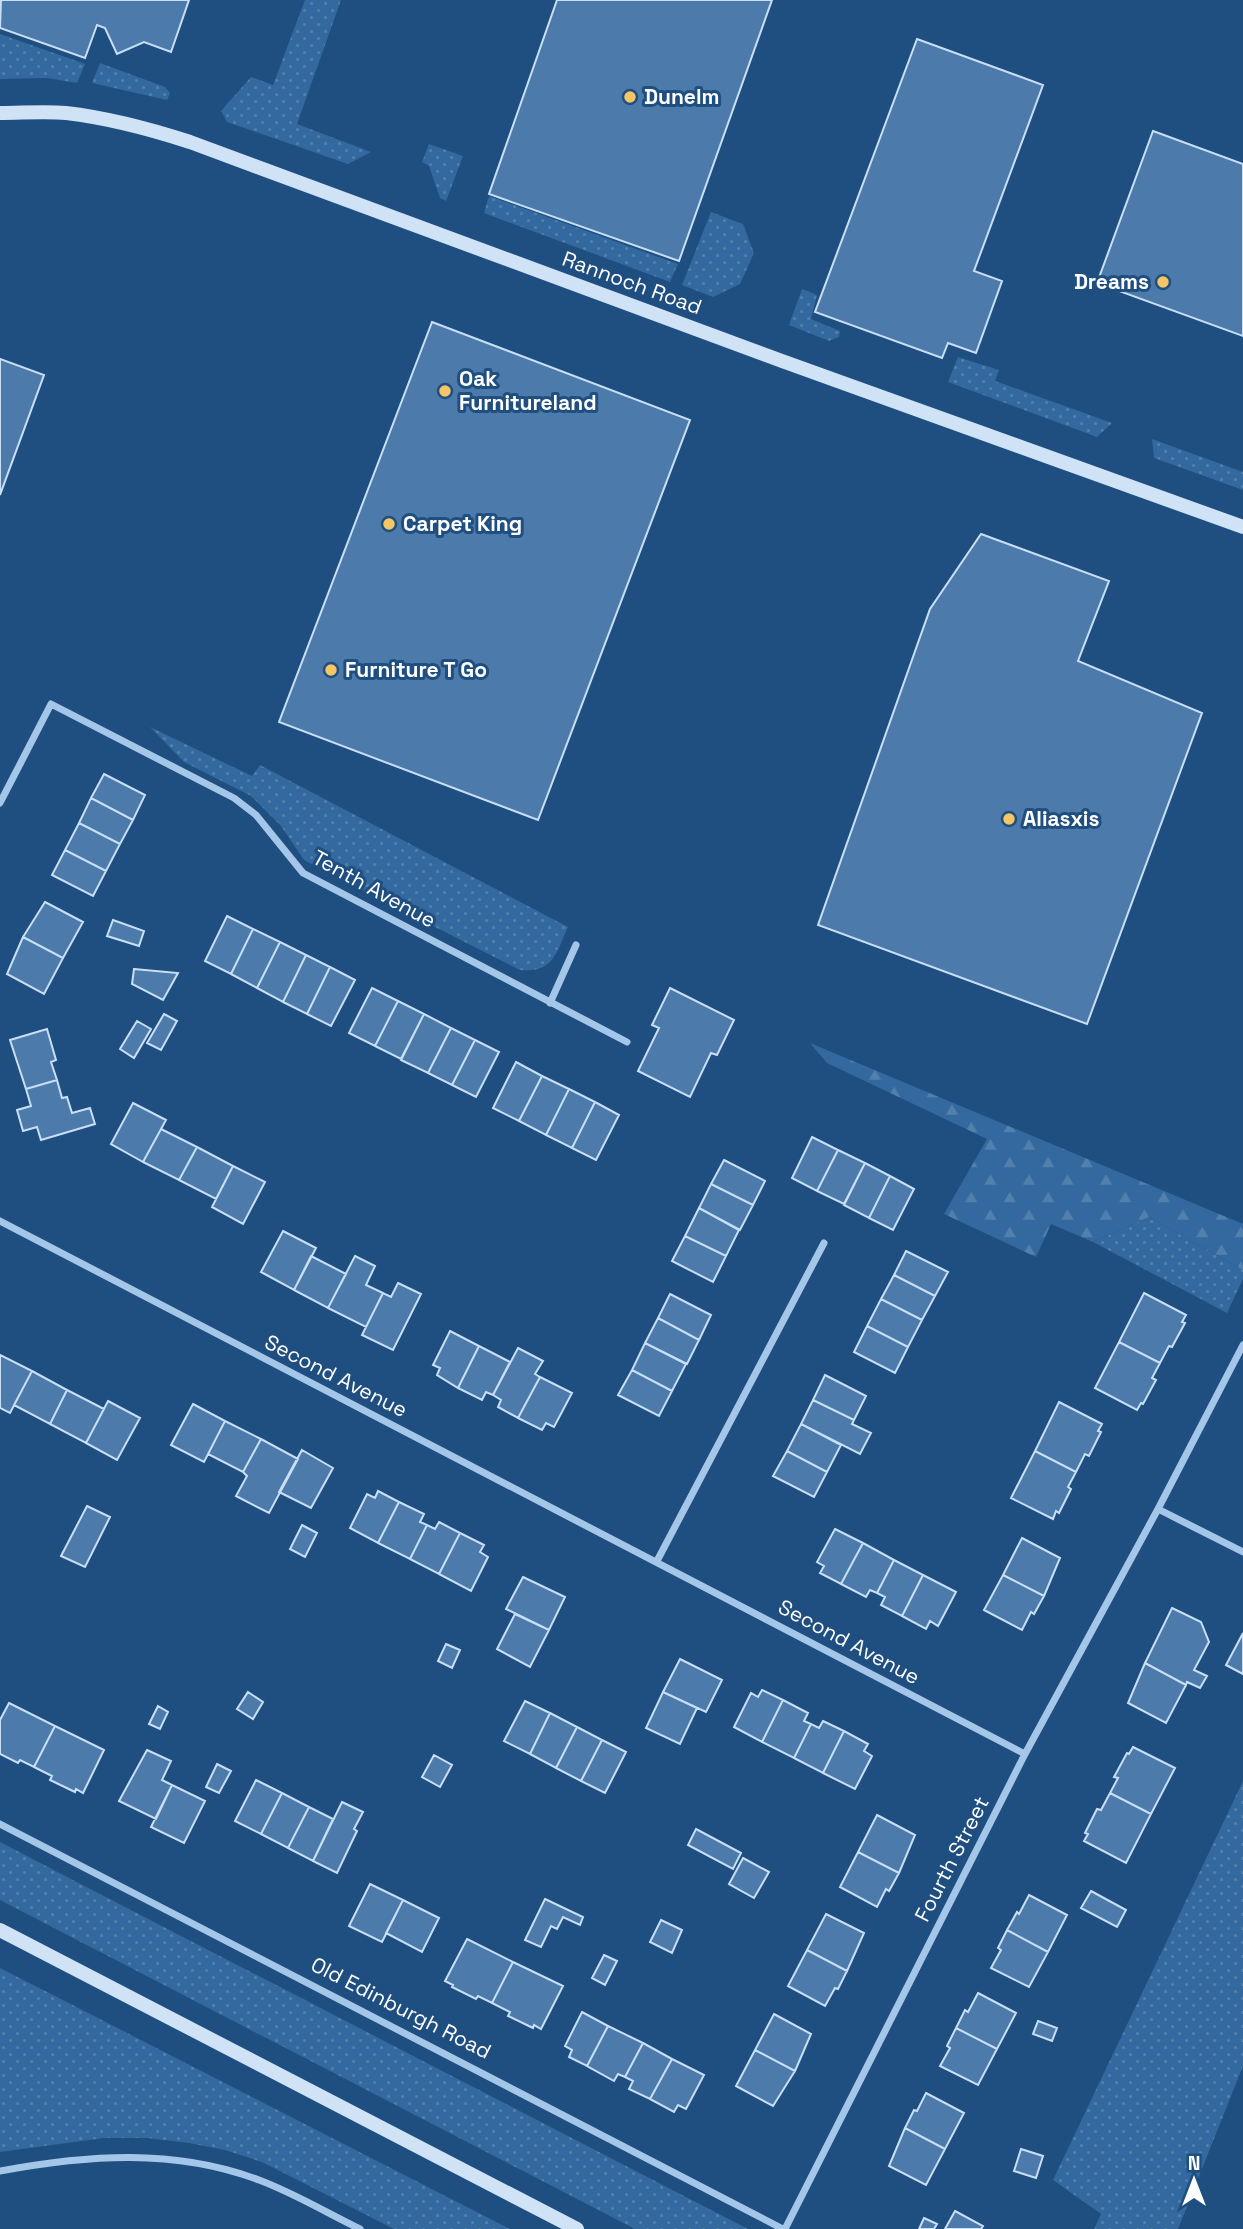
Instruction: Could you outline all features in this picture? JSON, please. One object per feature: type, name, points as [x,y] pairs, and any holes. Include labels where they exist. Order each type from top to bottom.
[{"type":"street","name":"Rannoch Road","points":[[0,113],[64,113],[141,126],[190,142],[772,358],[1243,527]]},
{"type":"street","name":"Tenth Avenue","points":[[0,803],[51,704],[234,798],[256,815],[303,873],[627,1042]]},
{"type":"street","points":[[550,1003],[576,945]]},
{"type":"street","name":"Second Avenue","points":[[0,1222],[1025,1754]]},
{"type":"street","points":[[657,1561],[824,1243]]},
{"type":"street","name":"Fourth Street","points":[[784,2229],[1025,1754],[1158,1509],[1243,1345]]},
{"type":"street","points":[[1158,1509],[1243,1552]]},
{"type":"street","name":"Old Edinburgh Road","points":[[0,1824],[784,2229]]},
{"type":"street","points":[[0,1930],[577,2229]]},
{"type":"street","points":[[0,2171],[49,2162],[100,2157],[164,2159],[204,2165],[259,2180],[360,2229]]},
{"type":"green space","points":[[305,0],[341,0],[297,124],[371,152],[348,164],[227,122],[221,111],[251,77],[273,85]]},
{"type":"green space","points":[[0,34],[85,64],[77,83],[47,78],[0,79]]},
{"type":"green space","points":[[100,63],[165,87],[170,93],[167,100],[92,83]]},
{"type":"green space","points":[[429,144],[463,156],[446,201],[440,198],[429,166],[422,162]]},
{"type":"green space","points":[[489,196],[678,264],[670,282],[484,213]]},
{"type":"green space","points":[[711,212],[743,224],[754,253],[740,284],[713,297],[682,285]]},
{"type":"green space","points":[[802,289],[817,295],[811,319],[840,331],[839,337],[829,341],[789,325]]},
{"type":"green space","points":[[958,357],[999,370],[995,381],[1112,423],[1097,437],[948,382]]},
{"type":"green space","points":[[1152,439],[1243,472],[1243,490],[1154,458]]},
{"type":"green space","points":[[150,727],[252,776],[260,765],[568,927],[557,953],[547,965],[520,970],[304,860],[281,826],[251,796],[184,762]]},
{"type":"green space","points":[[810,1043],[1243,1224],[1243,1270],[1149,1217],[1093,1242],[1051,1224],[1036,1257],[944,1214],[987,1139],[827,1063]]},
{"type":"green space","points":[[1149,1217],[1243,1270],[1243,1279],[1227,1313],[1093,1242]]},
{"type":"green space","points":[[1243,1781],[1243,2066],[1178,2229],[1094,2229],[1101,2214],[1053,2180]]},
{"type":"green space","points":[[0,1842],[748,2229],[635,2229],[0,1900]]},
{"type":"green space","points":[[0,1968],[510,2229],[394,2229],[262,2162],[225,2150],[189,2143],[147,2138],[104,2138],[0,2152]]},
{"type":"building","points":[[1,0],[189,0],[171,52],[144,42],[117,54],[105,28],[97,25],[85,58],[0,28]]},
{"type":"building","name":"Dunelm","points":[[557,0],[772,0],[679,261],[489,194]]},
{"type":"building","points":[[917,39],[1043,85],[974,271],[1002,281],[976,353],[948,343],[942,358],[815,312]]},
{"type":"building","points":[[1153,131],[1243,164],[1243,336],[1097,283]]},
{"type":"building","points":[[432,322],[690,420],[538,820],[279,722]]},
{"type":"building","points":[[0,359],[44,375],[0,495]]},
{"type":"building","name":"Aliasxis","points":[[981,534],[1109,581],[1078,661],[1202,713],[1087,1024],[818,925],[930,609]]},
{"type":"building","points":[[104,774],[145,795],[133,820],[91,798]]},
{"type":"building","points":[[91,798],[133,820],[120,844],[79,823]]},
{"type":"building","points":[[79,823],[120,844],[106,871],[65,850]]},
{"type":"building","points":[[65,850],[106,871],[93,896],[52,875]]},
{"type":"building","points":[[45,902],[83,922],[63,958],[23,937]]},
{"type":"building","points":[[227,916],[253,929],[231,974],[205,961]]},
{"type":"building","points":[[113,920],[144,931],[139,946],[107,936]]},
{"type":"building","points":[[253,929],[280,942],[257,988],[231,974]]},
{"type":"building","points":[[23,937],[63,958],[44,994],[7,974]]},
{"type":"building","points":[[280,942],[306,955],[283,1002],[257,988]]},
{"type":"building","points":[[306,955],[330,967],[307,1014],[283,1002]]},
{"type":"building","points":[[330,967],[355,980],[331,1026],[307,1014]]},
{"type":"building","points":[[134,969],[178,973],[163,1000],[132,984]]},
{"type":"building","points":[[372,988],[398,1001],[375,1046],[349,1033]]},
{"type":"building","points":[[670,988],[734,1020],[717,1055],[711,1053],[690,1097],[638,1071],[659,1028],[652,1025]]},
{"type":"building","points":[[398,1001],[424,1014],[401,1059],[375,1046]]},
{"type":"building","points":[[164,1014],[177,1021],[161,1050],[147,1043]]},
{"type":"building","points":[[424,1014],[451,1028],[428,1073],[401,1060]]},
{"type":"building","points":[[137,1021],[151,1029],[134,1058],[120,1049]]},
{"type":"building","points":[[451,1028],[475,1040],[452,1085],[428,1073]]},
{"type":"building","points":[[47,1029],[56,1060],[51,1062],[57,1080],[26,1089],[10,1040]]},
{"type":"building","points":[[475,1040],[499,1052],[476,1097],[452,1085]]},
{"type":"building","points":[[516,1062],[542,1076],[519,1121],[493,1108]]},
{"type":"building","points":[[542,1076],[569,1089],[546,1135],[519,1121]]},
{"type":"building","points":[[57,1080],[62,1098],[67,1097],[72,1113],[90,1108],[95,1124],[41,1140],[37,1127],[23,1131],[17,1110],[31,1106],[26,1089]]},
{"type":"building","points":[[569,1089],[595,1102],[572,1148],[546,1135]]},
{"type":"building","points":[[595,1102],[619,1115],[596,1160],[572,1148]]},
{"type":"building","points":[[133,1103],[166,1120],[143,1162],[111,1144]]},
{"type":"building","points":[[161,1129],[197,1147],[179,1180],[143,1162]]},
{"type":"building","points":[[812,1137],[838,1150],[817,1191],[792,1178]]},
{"type":"building","points":[[197,1147],[233,1166],[216,1199],[179,1180]]},
{"type":"building","points":[[838,1150],[865,1163],[844,1204],[817,1191]]},
{"type":"building","points":[[724,1160],[765,1181],[753,1205],[711,1184]]},
{"type":"building","points":[[865,1163],[890,1176],[869,1218],[844,1205]]},
{"type":"building","points":[[233,1166],[265,1182],[243,1224],[212,1207]]},
{"type":"building","points":[[890,1176],[914,1189],[893,1230],[869,1218]]},
{"type":"building","points":[[711,1184],[753,1205],[740,1230],[699,1208]]},
{"type":"building","points":[[699,1208],[739,1230],[726,1256],[685,1236]]},
{"type":"building","points":[[283,1231],[316,1248],[294,1290],[261,1272]]},
{"type":"building","points":[[685,1236],[726,1256],[713,1282],[672,1261]]},
{"type":"building","points":[[906,1251],[948,1272],[935,1296],[894,1275]]},
{"type":"building","points":[[311,1256],[346,1274],[328,1308],[294,1290]]},
{"type":"building","points":[[355,1256],[375,1266],[366,1285],[383,1293],[366,1327],[328,1308]]},
{"type":"building","points":[[894,1275],[935,1296],[922,1320],[881,1299]]},
{"type":"building","points":[[398,1283],[421,1294],[393,1350],[362,1335],[383,1293],[391,1297]]},
{"type":"building","points":[[1144,1293],[1186,1315],[1182,1322],[1185,1323],[1172,1347],[1169,1346],[1160,1363],[1119,1342]]},
{"type":"building","points":[[670,1294],[711,1315],[699,1340],[658,1318]]},
{"type":"building","points":[[881,1299],[922,1320],[908,1347],[867,1326]]},
{"type":"building","points":[[658,1318],[699,1340],[687,1364],[645,1343]]},
{"type":"building","points":[[867,1326],[908,1347],[895,1373],[854,1352]]},
{"type":"building","points":[[450,1331],[479,1346],[458,1388],[437,1375],[440,1368],[433,1365]]},
{"type":"building","points":[[1119,1342],[1160,1363],[1152,1378],[1156,1380],[1137,1410],[1095,1388]]},
{"type":"building","points":[[645,1343],[686,1364],[672,1391],[632,1370]]},
{"type":"building","points":[[479,1346],[510,1362],[493,1395],[486,1392],[482,1400],[458,1388]]},
{"type":"building","points":[[518,1348],[543,1361],[535,1374],[540,1377],[518,1418],[498,1407],[501,1400],[493,1395]]},
{"type":"building","points":[[0,1355],[32,1371],[10,1413],[0,1408]]},
{"type":"building","points":[[632,1370],[672,1391],[659,1416],[618,1395]]},
{"type":"building","points":[[32,1371],[67,1390],[50,1424],[14,1405]]},
{"type":"building","points":[[825,1375],[866,1396],[854,1420],[813,1400]]},
{"type":"building","points":[[540,1377],[572,1393],[554,1427],[546,1423],[542,1430],[518,1418]]},
{"type":"building","points":[[67,1390],[104,1409],[86,1443],[50,1424]]},
{"type":"building","points":[[813,1400],[854,1420],[852,1424],[871,1433],[860,1454],[801,1424]]},
{"type":"building","points":[[108,1401],[140,1418],[117,1460],[86,1443]]},
{"type":"building","points":[[1059,1402],[1102,1424],[1089,1456],[1085,1454],[1076,1472],[1035,1451]]},
{"type":"building","points":[[193,1404],[225,1421],[204,1462],[171,1445]]},
{"type":"building","points":[[225,1421],[261,1439],[243,1472],[208,1454]]},
{"type":"building","points":[[801,1424],[841,1445],[827,1472],[787,1451]]},
{"type":"building","points":[[261,1439],[298,1459],[269,1513],[236,1496],[247,1476],[243,1472]]},
{"type":"building","points":[[302,1450],[333,1468],[311,1508],[279,1492]]},
{"type":"building","points":[[787,1451],[827,1472],[814,1497],[773,1476]]},
{"type":"building","points":[[1035,1451],[1076,1472],[1068,1487],[1071,1489],[1053,1519],[1011,1498]]},
{"type":"building","points":[[378,1491],[399,1502],[378,1543],[350,1528],[367,1494],[375,1498]]},
{"type":"building","points":[[399,1502],[424,1514],[420,1522],[427,1525],[410,1559],[378,1543]]},
{"type":"building","points":[[87,1506],[110,1517],[85,1567],[61,1556]]},
{"type":"building","points":[[439,1522],[460,1533],[439,1574],[410,1559],[427,1525],[435,1529]]},
{"type":"building","points":[[302,1525],[317,1533],[305,1557],[290,1549]]},
{"type":"building","points":[[835,1529],[863,1543],[841,1584],[820,1573],[824,1566],[817,1562]]},
{"type":"building","points":[[460,1533],[484,1545],[480,1552],[488,1557],[471,1591],[439,1574]]},
{"type":"building","points":[[1022,1538],[1060,1558],[1044,1596],[1003,1575]]},
{"type":"building","points":[[863,1543],[894,1560],[877,1593],[870,1590],[866,1597],[841,1584]]},
{"type":"building","points":[[894,1560],[923,1575],[902,1616],[881,1605],[885,1597],[877,1593]]},
{"type":"building","points":[[923,1575],[956,1592],[938,1626],[930,1621],[926,1629],[902,1616]]},
{"type":"building","points":[[1003,1575],[1044,1596],[1034,1614],[1031,1612],[1022,1630],[984,1610]]},
{"type":"building","points":[[523,1577],[565,1597],[549,1630],[506,1609]]},
{"type":"building","points":[[1172,1608],[1201,1622],[1209,1642],[1194,1670],[1207,1676],[1200,1688],[1187,1682],[1186,1685],[1145,1663]]},
{"type":"building","points":[[515,1614],[549,1630],[530,1667],[497,1649]]},
{"type":"building","points":[[1243,1633],[1243,1674],[1226,1665]]},
{"type":"building","points":[[446,1644],[460,1650],[452,1668],[438,1661]]},
{"type":"building","points":[[680,1659],[722,1680],[706,1712],[663,1692]]},
{"type":"building","points":[[1145,1663],[1186,1685],[1166,1723],[1128,1703]]},
{"type":"building","points":[[762,1690],[783,1700],[762,1742],[734,1727],[751,1693],[758,1697]]},
{"type":"building","points":[[248,1692],[263,1702],[253,1719],[237,1709]]},
{"type":"building","points":[[663,1692],[697,1708],[680,1744],[646,1728]]},
{"type":"building","points":[[783,1700],[808,1713],[804,1721],[811,1724],[794,1758],[762,1742]]},
{"type":"building","points":[[525,1701],[550,1713],[530,1754],[504,1741]]},
{"type":"building","points":[[9,1703],[55,1726],[34,1767],[0,1754],[0,1720]]},
{"type":"building","points":[[158,1706],[168,1712],[160,1729],[149,1724]]},
{"type":"building","points":[[550,1713],[577,1727],[556,1768],[530,1754]]},
{"type":"building","points":[[823,1721],[844,1731],[823,1773],[794,1758],[811,1724],[819,1728]]},
{"type":"building","points":[[55,1726],[104,1750],[83,1793],[50,1780],[52,1776],[34,1767]]},
{"type":"building","points":[[577,1727],[602,1740],[581,1781],[556,1768]]},
{"type":"building","points":[[844,1731],[868,1744],[864,1751],[872,1756],[855,1789],[823,1773]]},
{"type":"building","points":[[602,1740],[626,1752],[605,1793],[581,1781]]},
{"type":"building","points":[[1133,1747],[1175,1768],[1151,1814],[1110,1793],[1118,1778],[1114,1777]]},
{"type":"building","points":[[147,1750],[171,1761],[162,1780],[172,1785],[156,1819],[119,1801]]},
{"type":"building","points":[[434,1755],[452,1765],[440,1787],[422,1777]]},
{"type":"building","points":[[217,1764],[231,1771],[219,1793],[206,1787]]},
{"type":"building","points":[[256,1780],[282,1793],[261,1834],[235,1821]]},
{"type":"building","points":[[172,1785],[205,1801],[184,1843],[151,1827]]},
{"type":"building","points":[[282,1793],[309,1807],[288,1848],[261,1834]]},
{"type":"building","points":[[1110,1793],[1151,1814],[1126,1863],[1084,1841],[1097,1809],[1101,1810]]},
{"type":"building","points":[[342,1802],[363,1812],[337,1873],[313,1861]]},
{"type":"building","points":[[309,1807],[333,1819],[313,1861],[288,1848]]},
{"type":"building","points":[[877,1815],[915,1835],[899,1873],[858,1852]]},
{"type":"building","points":[[696,1829],[741,1853],[733,1869],[688,1845]]},
{"type":"building","points":[[858,1852],[899,1873],[889,1891],[886,1889],[877,1907],[840,1887]]},
{"type":"building","points":[[743,1858],[769,1872],[754,1898],[729,1884]]},
{"type":"building","points":[[370,1884],[403,1900],[382,1942],[349,1926]]},
{"type":"building","points":[[1091,1891],[1126,1910],[1117,1927],[1081,1908]]},
{"type":"building","points":[[1029,1895],[1067,1915],[1048,1952],[1007,1930]]},
{"type":"building","points":[[545,1899],[583,1917],[580,1925],[563,1917],[557,1929],[551,1926],[541,1947],[525,1940]]},
{"type":"building","points":[[403,1900],[439,1918],[422,1952],[386,1933]]},
{"type":"building","points":[[826,1914],[864,1933],[847,1971],[807,1950]]},
{"type":"building","points":[[661,1920],[682,1930],[672,1953],[650,1942]]},
{"type":"building","points":[[1007,1930],[1048,1952],[1029,1987],[991,1968],[1001,1950],[998,1948]]},
{"type":"building","points":[[467,1939],[513,1962],[492,2003],[478,1996],[476,1999],[445,1981]]},
{"type":"building","points":[[807,1950],[847,1971],[825,2006],[788,1986]]},
{"type":"building","points":[[604,1955],[617,1961],[605,1985],[592,1978]]},
{"type":"building","points":[[513,1962],[563,1986],[541,2029],[508,2016],[510,2012],[492,2003]]},
{"type":"building","points":[[978,1993],[1016,2013],[997,2049],[956,2028]]},
{"type":"building","points":[[582,2012],[608,2026],[587,2066],[569,2057],[572,2050],[565,2046]]},
{"type":"building","points":[[774,2014],[811,2034],[795,2071],[755,2050]]},
{"type":"building","points":[[1038,2021],[1057,2028],[1052,2041],[1033,2034]]},
{"type":"building","points":[[608,2026],[643,2043],[625,2077],[618,2074],[614,2081],[587,2066]]},
{"type":"building","points":[[956,2028],[997,2049],[978,2085],[940,2066],[950,2048],[947,2046]]},
{"type":"building","points":[[643,2043],[672,2059],[650,2099],[629,2089],[633,2081],[625,2077]]},
{"type":"building","points":[[755,2050],[795,2071],[773,2106],[736,2086]]},
{"type":"building","points":[[672,2059],[704,2075],[686,2109],[678,2105],[674,2112],[650,2099]]},
{"type":"building","points":[[926,2093],[964,2113],[945,2149],[905,2128]]},
{"type":"building","points":[[905,2128],[945,2149],[926,2185],[889,2166]]},
{"type":"building","points":[[1021,2149],[1043,2156],[1036,2178],[1014,2171]]},
{"type":"building","points":[[955,2211],[983,2226],[981,2229],[945,2229]]},
{"type":"building","points":[[924,2218],[937,2224],[934,2229],[919,2229]]},
{"type":"place","name":"Dunelm","points":[[630,97]]},
{"type":"place","name":"Dreams","points":[[1163,282]]},
{"type":"place","name":"Oak Furnitureland","points":[[445,391]]},
{"type":"place","name":"Carpet King","points":[[389,524]]},
{"type":"place","name":"Furniture T Go","points":[[331,670]]},
{"type":"place","name":"Aliasxis","points":[[1009,819]]}]
